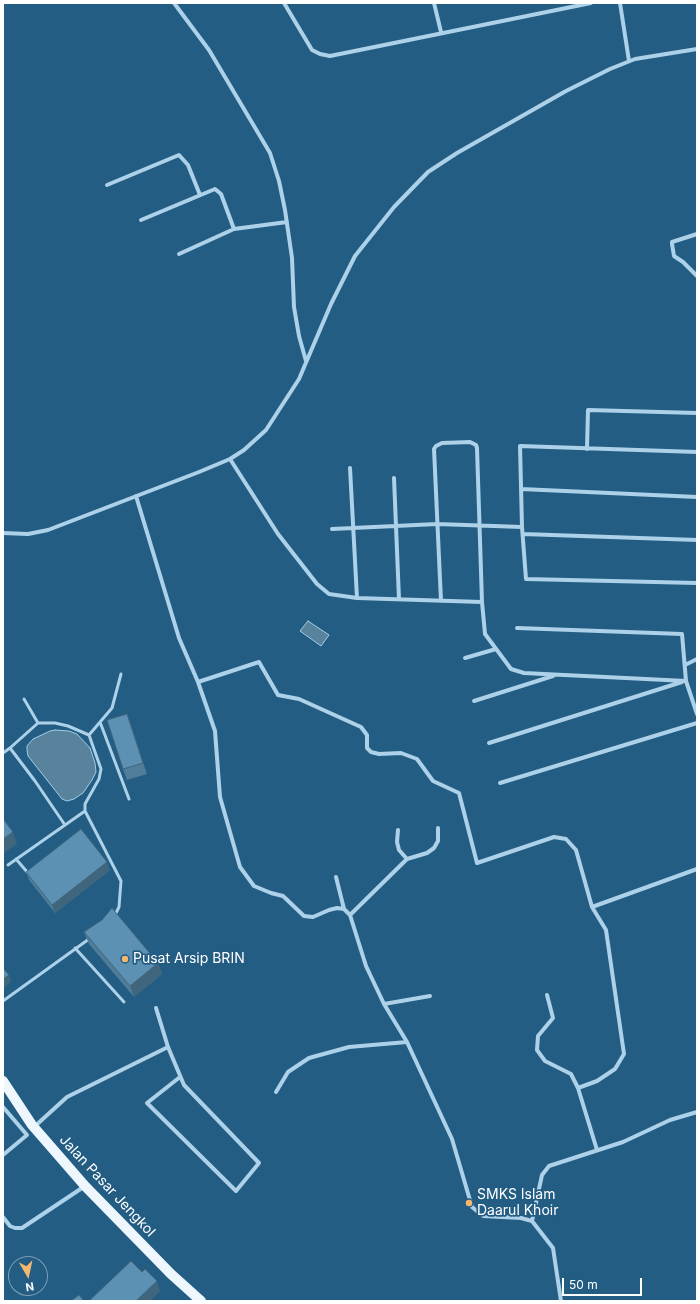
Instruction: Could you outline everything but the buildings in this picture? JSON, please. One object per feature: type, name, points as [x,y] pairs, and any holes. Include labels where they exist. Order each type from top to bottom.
[{"type":"main road","name":"Jalan Pasar Jengkol","points":[[3,1081],[34,1127],[85,1186],[171,1274],[201,1301]]},
{"type":"street","points":[[174,3],[209,50],[270,154],[279,181],[287,222],[292,258],[294,307],[299,336],[306,362]]},
{"type":"street","points":[[284,3],[312,50],[320,54],[341,54],[441,32],[591,3]]},
{"type":"street","points":[[434,3],[441,32]]},
{"type":"street","points":[[620,3],[629,61]]},
{"type":"street","points":[[3,533],[28,534],[48,530],[230,459],[244,450],[266,430],[299,379],[331,304],[355,256],[394,207],[428,172],[457,153],[566,91],[629,61],[697,49]]},
{"type":"street","points":[[106,185],[179,155],[188,165],[200,195]]},
{"type":"street","points":[[141,220],[214,190],[219,191],[234,228]]},
{"type":"street","points":[[179,254],[234,228],[287,222]]},
{"type":"street","points":[[697,234],[672,242],[672,244],[674,256],[689,267],[697,276]]},
{"type":"street","points":[[587,448],[588,410],[697,413]]},
{"type":"street","points":[[440,601],[434,449],[442,443],[470,442],[476,445],[477,448],[482,602],[485,634],[511,669],[524,673],[686,681]]},
{"type":"street","points":[[697,452],[520,446],[522,527],[526,578],[697,583]]},
{"type":"street","points":[[230,459],[278,534],[317,584],[329,594],[357,598],[482,602]]},
{"type":"street","points":[[350,468],[357,598]]},
{"type":"street","points":[[394,478],[399,599]]},
{"type":"street","points":[[521,489],[697,497]]},
{"type":"street","points":[[136,496],[179,638],[198,682],[215,731],[220,797],[240,868],[254,886],[270,893],[283,896],[301,913],[308,917],[322,914],[329,910],[344,909]]},
{"type":"street","points":[[332,529],[437,524],[480,524],[522,527]]},
{"type":"street","points":[[523,534],[697,540]]},
{"type":"street","points":[[517,628],[682,634],[686,681],[695,704],[697,714]]},
{"type":"street","points":[[466,658],[496,649]]},
{"type":"street","points":[[685,665],[697,660]]},
{"type":"street","points":[[198,682],[259,662],[278,695],[299,699],[361,727],[367,735],[367,748],[371,752],[379,754],[401,753],[417,759],[433,781],[459,793],[477,863],[554,837],[566,838],[576,850],[592,907],[606,930],[624,1054],[615,1069],[597,1081],[578,1088]]},
{"type":"street","points":[[474,701],[557,675]]},
{"type":"street","points":[[489,743],[686,681]]},
{"type":"street","points":[[500,783],[697,723]]},
{"type":"street","points":[[350,915],[407,859],[427,853],[434,848],[438,841],[438,828]]},
{"type":"street","points":[[398,830],[397,842],[399,850],[407,859]]},
{"type":"street","points":[[592,907],[697,869]]},
{"type":"street","points":[[336,877],[344,909],[350,915],[366,966],[384,1004],[407,1042],[452,1139],[472,1207],[483,1216],[532,1220],[553,1248],[561,1301]]},
{"type":"street","points":[[547,995],[553,1018],[538,1036],[537,1050],[545,1061],[571,1074],[578,1088],[597,1150]]},
{"type":"street","points":[[384,1004],[430,996]]},
{"type":"street","points":[[156,1008],[168,1047],[180,1077],[188,1092],[259,1163],[236,1190],[147,1103],[180,1077]]},
{"type":"street","points":[[276,1092],[288,1072],[309,1058],[349,1047],[407,1042]]},
{"type":"street","points":[[34,1127],[68,1097],[168,1047]]},
{"type":"street","points":[[3,1107],[27,1135],[3,1155]]},
{"type":"street","points":[[532,1220],[544,1170],[553,1164],[624,1142],[670,1120],[697,1112]]},
{"type":"street","points":[[3,1217],[10,1226],[22,1228],[85,1186]]},
{"type":"lane","points":[[89,735],[112,708],[121,674]]},
{"type":"lane","points":[[24,699],[38,723]]},
{"type":"lane","points":[[100,722],[129,799]]},
{"type":"lane","points":[[3,753],[38,723],[55,723],[68,726],[89,735],[101,769],[99,779],[85,804],[85,811],[121,880],[119,907],[112,920]]},
{"type":"lane","points":[[10,748],[65,825]]},
{"type":"lane","points":[[8,865],[85,811]]},
{"type":"lane","points":[[16,859],[28,873],[31,873]]},
{"type":"lane","points":[[3,1001],[93,936]]},
{"type":"lane","points":[[76,948],[124,1002]]},
{"type":"water","points":[[308,621],[329,635],[321,646],[300,631]]},
{"type":"water","points":[[55,730],[69,731],[77,734],[90,748],[95,763],[96,772],[83,793],[74,799],[67,801],[62,799],[28,756],[27,746],[33,739]]},
{"type":"place","name":"Pusat Arsip BRIN","points":[[125,959]]},
{"type":"place","name":"SMKS Islam Daarul Khoir","points":[[469,1203]]}]
